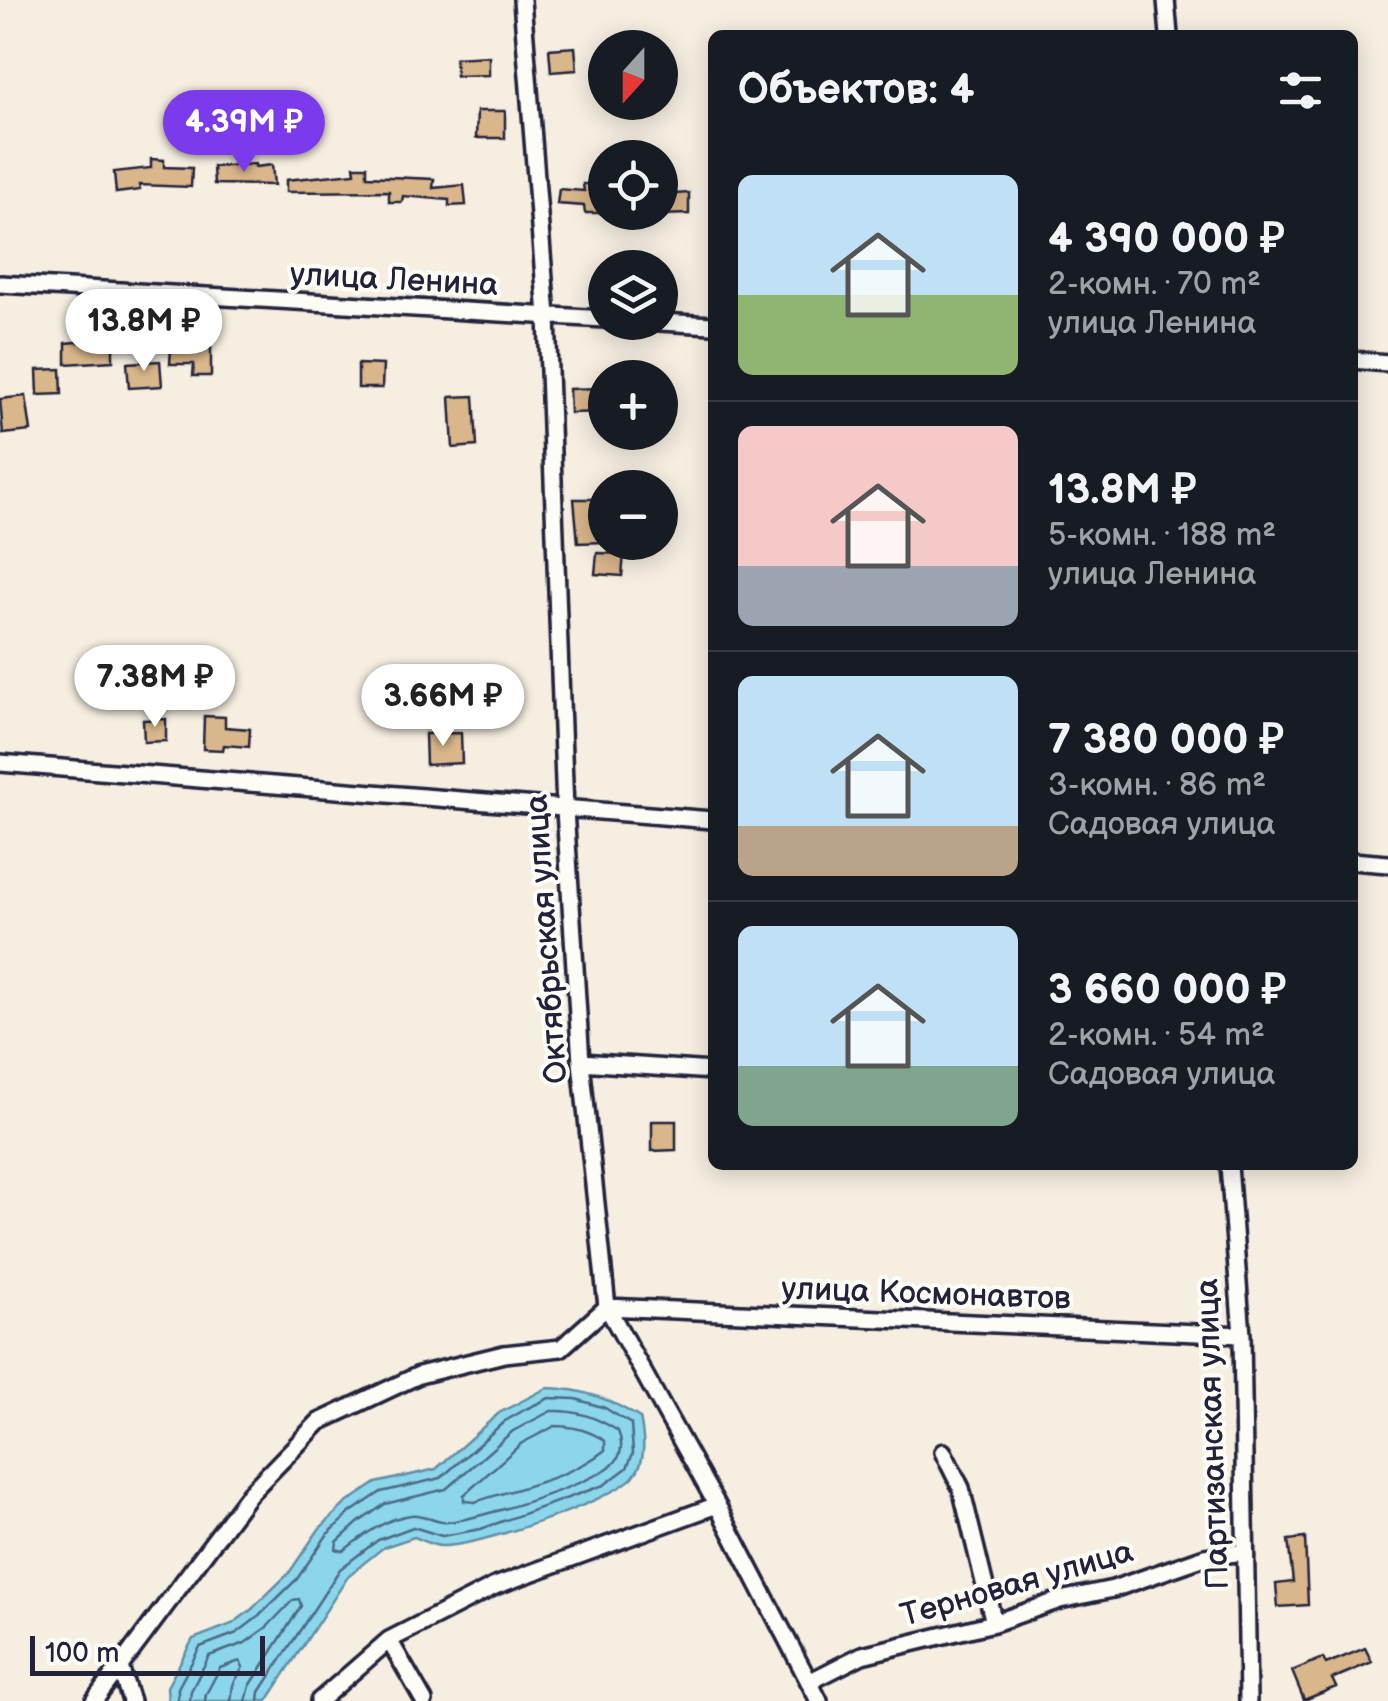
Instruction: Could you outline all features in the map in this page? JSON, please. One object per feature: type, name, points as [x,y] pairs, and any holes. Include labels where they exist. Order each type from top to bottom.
[{"type":"street","name":"Октябрьская улица","points":[[522,0],[547,316],[565,810],[581,1062],[607,1307],[717,1505],[819,1701]]},
{"type":"street","points":[[1166,0],[1168,30]]},
{"type":"street","name":"улица Ленина","points":[[0,284],[588,318]]},
{"type":"street","points":[[678,323],[708,325]]},
{"type":"street","points":[[1358,360],[1388,363]]},
{"type":"street","points":[[0,763],[708,820]]},
{"type":"street","points":[[1358,862],[1388,864]]},
{"type":"street","points":[[581,1062],[708,1071]]},
{"type":"street","name":"Партизанская улица","points":[[1230,1170],[1242,1335],[1248,1701]]},
{"type":"street","points":[[94,1701],[249,1494],[320,1422],[419,1375],[504,1354],[561,1348],[607,1307]]},
{"type":"street","name":"улица Космонавтов","points":[[607,1307],[1242,1335]]},
{"type":"street","points":[[943,1452],[961,1488],[994,1623]]},
{"type":"street","points":[[319,1701],[389,1640],[495,1586],[717,1505]]},
{"type":"street","name":"Терновая улица","points":[[808,1682],[862,1654],[994,1623],[1060,1600],[1113,1589],[1205,1557],[1244,1552]]},
{"type":"street","points":[[389,1640],[424,1701]]},
{"type":"street","points":[[120,1667],[131,1701]]},
{"type":"water","points":[[547,1388],[595,1396],[640,1418],[642,1456],[633,1477],[572,1510],[484,1539],[440,1546],[414,1537],[384,1547],[349,1575],[267,1701],[168,1701],[167,1687],[193,1639],[232,1624],[251,1610],[289,1573],[319,1529],[345,1504],[376,1483],[436,1469],[499,1413]]},
{"type":"building","points":[[575,47],[577,70],[551,72],[549,49]]},
{"type":"building","points":[[489,56],[489,75],[456,76],[455,58]]},
{"type":"building","points":[[477,111],[505,111],[505,138],[476,138]]},
{"type":"building","points":[[151,159],[164,160],[164,167],[192,168],[191,187],[139,185],[140,190],[116,193],[114,172],[151,168]]},
{"type":"building","points":[[272,165],[274,185],[214,184],[213,167]]},
{"type":"building","points":[[354,166],[367,166],[367,176],[434,179],[433,188],[464,185],[466,205],[449,206],[449,200],[403,196],[402,202],[389,202],[389,191],[286,192],[286,180],[355,173]]},
{"type":"building","points":[[583,184],[588,184],[588,213],[584,206],[557,204],[559,189],[584,191]]},
{"type":"building","points":[[689,193],[689,214],[678,214],[678,194]]},
{"type":"building","points":[[113,340],[113,361],[66,364],[66,343]]},
{"type":"building","points":[[171,347],[211,348],[211,376],[193,376],[194,364],[170,364]]},
{"type":"building","points":[[160,361],[162,386],[129,388],[127,363]]},
{"type":"building","points":[[358,364],[383,365],[382,388],[358,388]]},
{"type":"building","points":[[61,369],[62,394],[38,395],[37,370]]},
{"type":"building","points":[[588,388],[588,412],[570,413],[569,389]]},
{"type":"building","points":[[26,396],[31,431],[3,434],[0,399]]},
{"type":"building","points":[[474,396],[477,446],[453,448],[450,397]]},
{"type":"building","points":[[574,499],[588,499],[588,543],[578,543]]},
{"type":"building","points":[[596,560],[623,560],[622,576],[595,574]]},
{"type":"building","points":[[204,716],[225,717],[225,727],[250,729],[249,747],[224,745],[223,750],[203,749]]},
{"type":"building","points":[[166,719],[166,741],[144,742],[143,720]]},
{"type":"building","points":[[461,733],[462,763],[426,765],[425,734]]},
{"type":"building","points":[[652,1121],[676,1121],[676,1150],[652,1151]]},
{"type":"building","points":[[1305,1538],[1308,1605],[1278,1607],[1276,1584],[1293,1582],[1288,1540]]},
{"type":"building","points":[[1365,1648],[1372,1662],[1332,1679],[1336,1687],[1304,1700],[1292,1671],[1323,1658],[1326,1664]]}]
